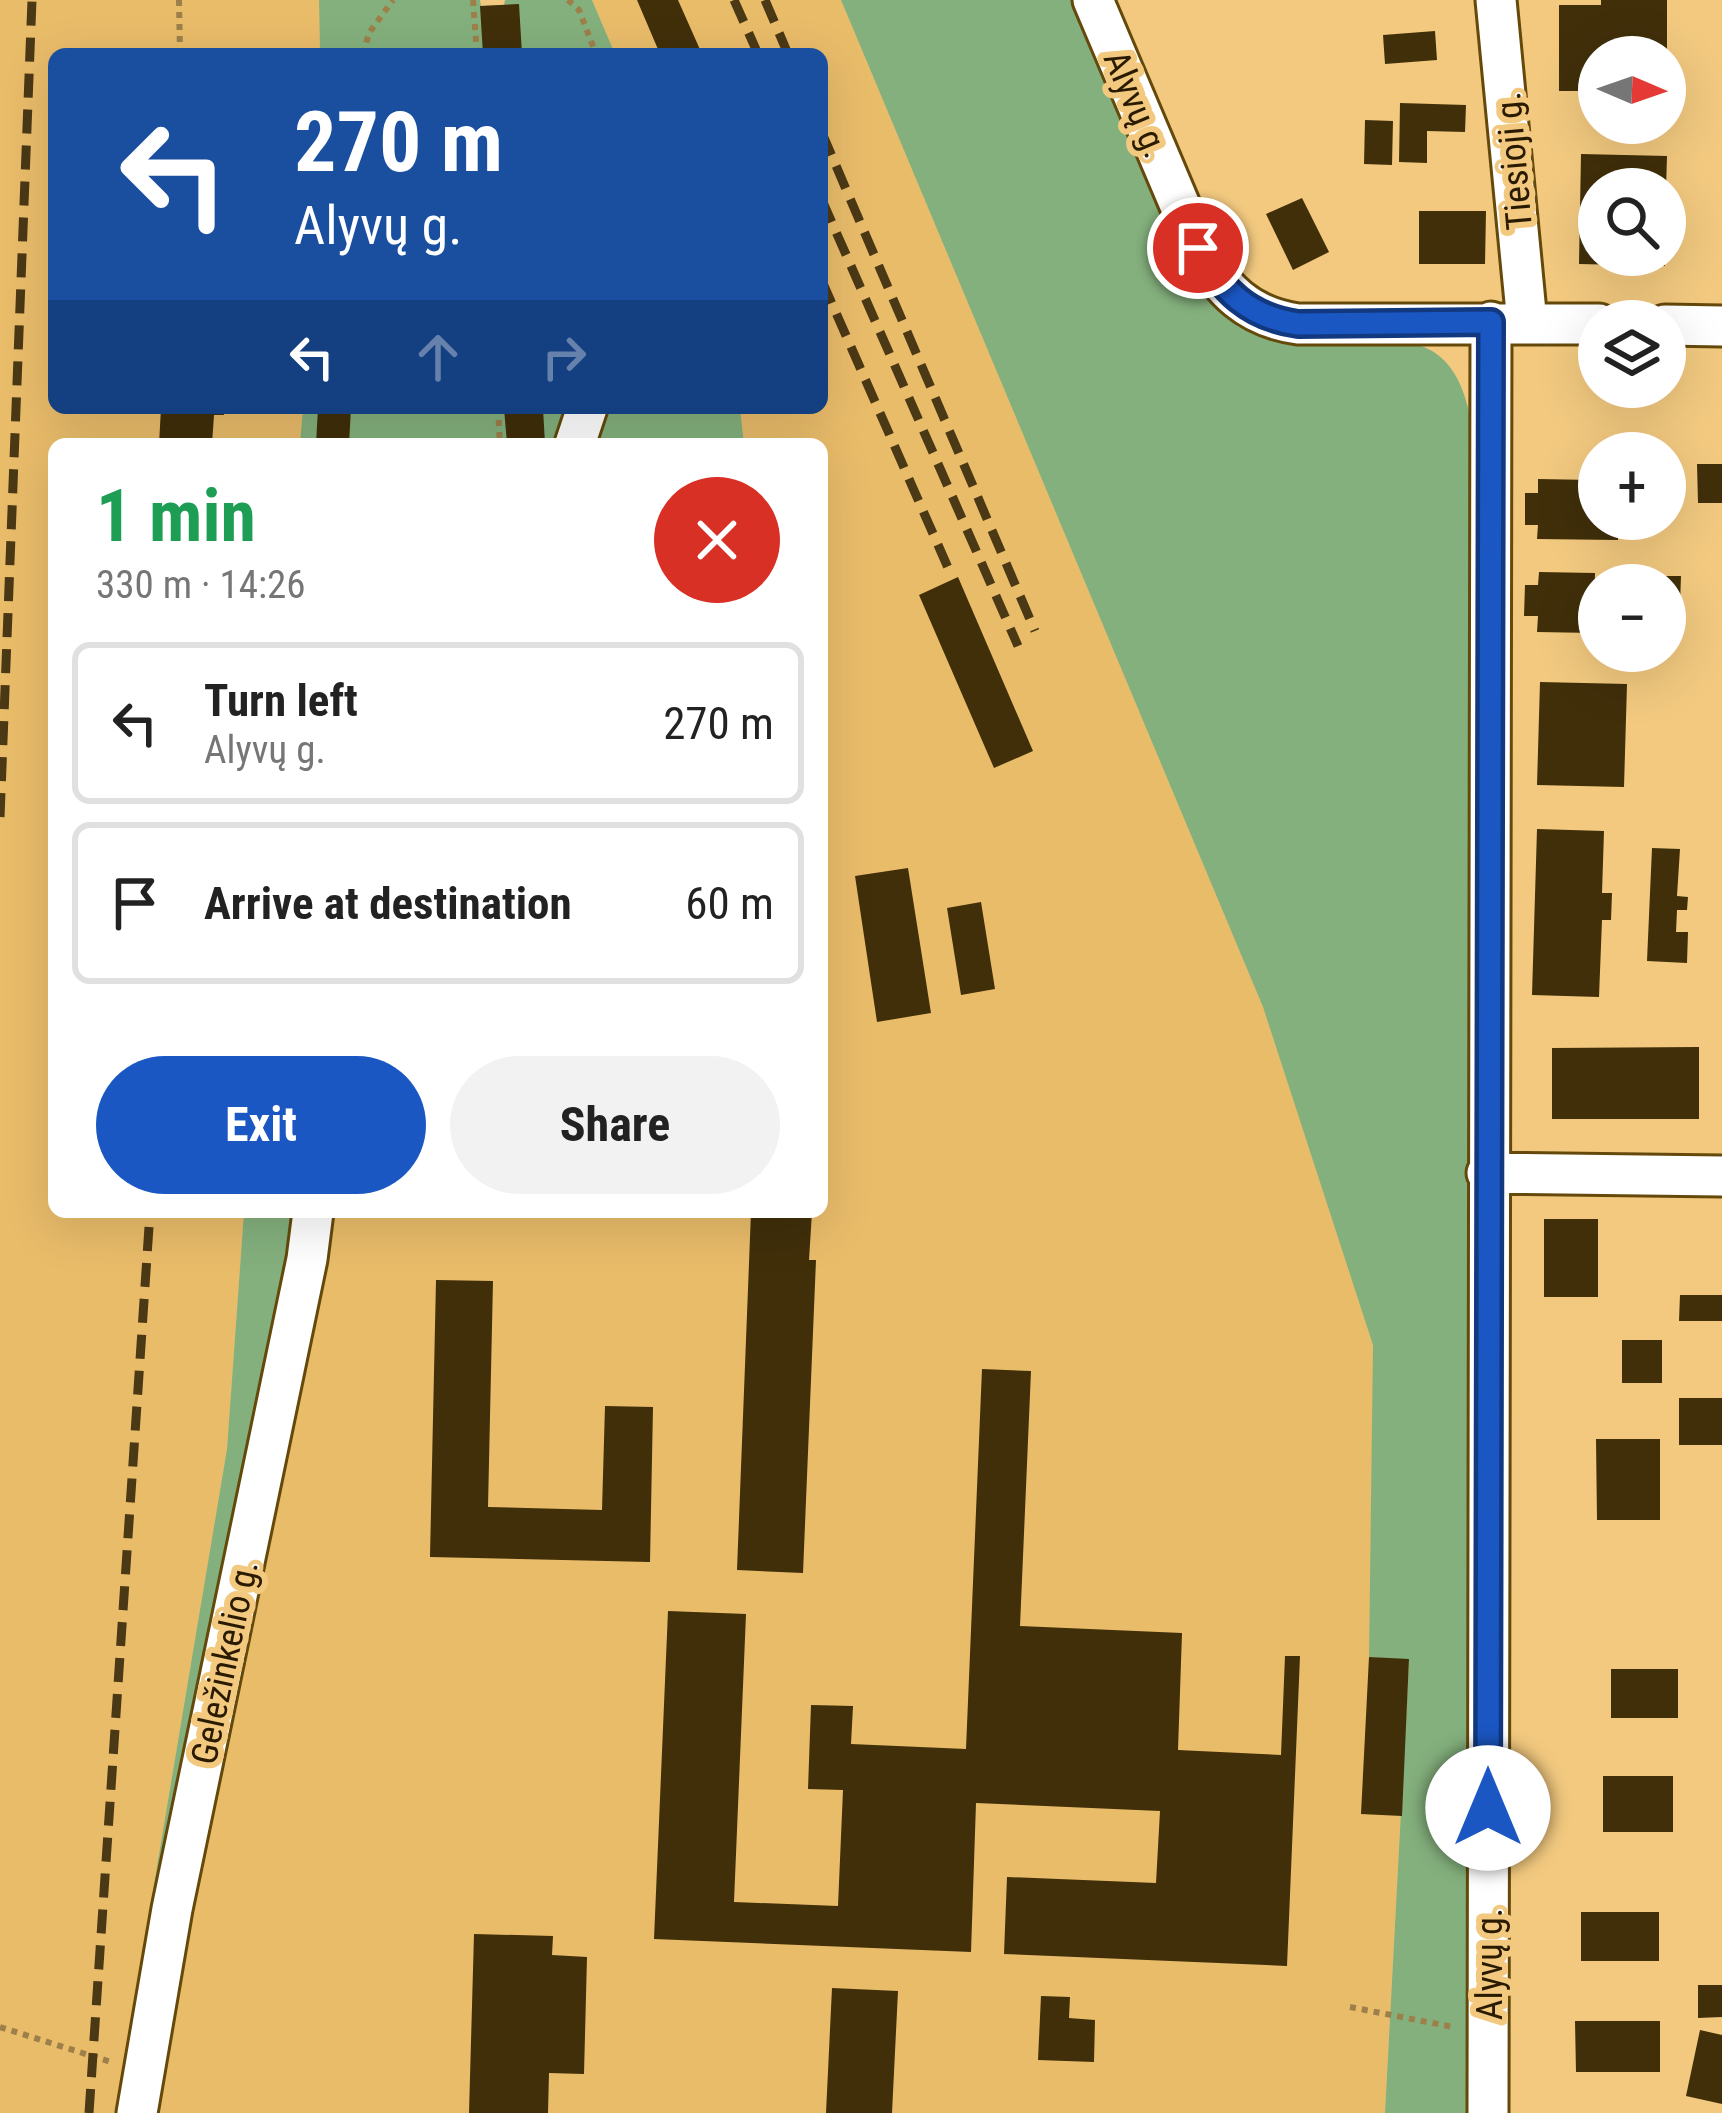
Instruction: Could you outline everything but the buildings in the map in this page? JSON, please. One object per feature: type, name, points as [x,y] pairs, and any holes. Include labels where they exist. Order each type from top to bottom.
[{"type":"street","name":"Alyvų g.","points":[[1093,0],[1198,248],[1217,282],[1247,308],[1271,320],[1298,324],[1509,322],[1487,1173],[1488,2113]]},
{"type":"street","name":"Tiesioji g.","points":[[1496,0],[1509,322]]},
{"type":"street","points":[[1509,322],[1578,324]]},
{"type":"street","points":[[1686,326],[1722,326]]},
{"type":"street","points":[[1487,1173],[1722,1176]]},
{"type":"street","name":"Geležinkelio g.","points":[[137,2113],[172,1909],[308,1259],[312,1218]]},
{"type":"path","points":[[179,0],[180,48]]},
{"type":"path","points":[[365,48],[369,33],[393,0]]},
{"type":"path","points":[[473,0],[477,48]]},
{"type":"path","points":[[568,0],[579,10],[594,48]]},
{"type":"path","points":[[1350,2007],[1489,2034]]},
{"type":"path","points":[[0,2027],[143,2069]]},
{"type":"shaded area","points":[[0,0],[319,0],[320,48],[48,48],[48,414],[302,414],[300,438],[48,438],[48,1218],[244,1218],[227,1449],[133,2009],[297,1218],[828,1218],[828,438],[743,438],[741,414],[828,414],[828,48],[612,48],[592,0],[841,0],[1263,1007],[1374,1346],[1369,1656],[1409,1659],[1385,2113],[120,2113],[121,2093],[117,2113],[0,2113]]},
{"type":"green space","points":[[319,0],[480,0],[481,6],[504,5],[505,0],[592,0],[612,48],[320,48]]},
{"type":"green space","points":[[841,0],[1071,0],[1144,176],[1166,220],[1218,298],[1249,328],[1277,342],[1308,346],[1406,342],[1433,352],[1455,375],[1470,416],[1466,2113],[1385,2113],[1409,1660],[1369,1657],[1373,1345],[1263,1007]]},
{"type":"green space","points":[[302,414],[741,414],[743,438],[300,438]]},
{"type":"green space","points":[[244,1218],[297,1218],[125,2057],[227,1449]]},
{"type":"railway","points":[[0,817],[32,0]]},
{"type":"railway","points":[[734,0],[755,48]]},
{"type":"railway","points":[[765,0],[785,48]]},
{"type":"railway","points":[[828,147],[1035,631]]},
{"type":"railway","points":[[828,214],[1018,646]]},
{"type":"railway","points":[[828,295],[949,570]]},
{"type":"railway","points":[[89,2113],[150,1218]]},
{"type":"route","points":[[1198,248],[1217,282],[1247,308],[1271,320],[1298,324],[1491,322],[1488,1808]]}]
